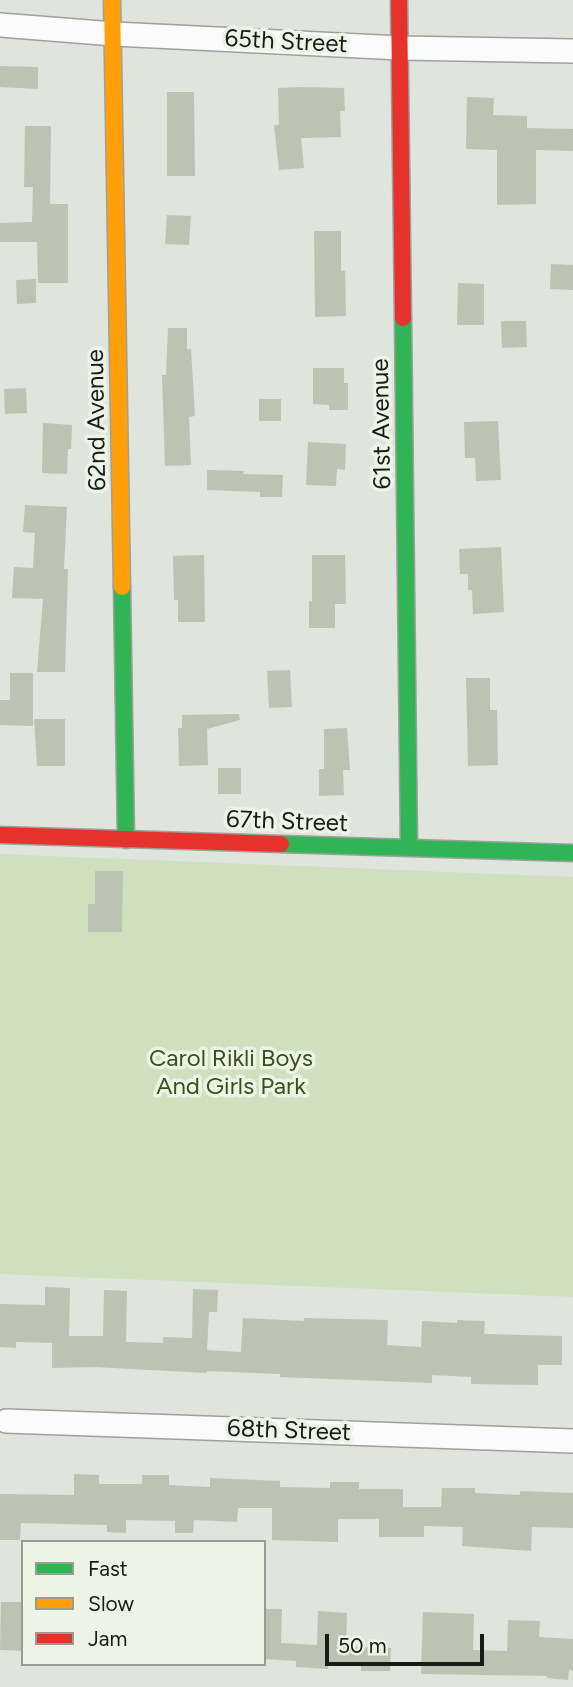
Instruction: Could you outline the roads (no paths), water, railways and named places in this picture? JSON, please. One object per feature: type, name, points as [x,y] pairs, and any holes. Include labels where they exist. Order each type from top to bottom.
[{"type":"street","name":"62nd Avenue","points":[[112,0],[126,840]]},
{"type":"street","name":"61st Avenue","points":[[399,0],[409,848]]},
{"type":"street","name":"65th Street","points":[[0,25],[114,34],[401,48],[573,51]]},
{"type":"street","name":"67th Street","points":[[0,835],[573,853]]},
{"type":"street","name":"68th Street","points":[[6,1420],[573,1441]]},
{"type":"park label","name":"Carol Rikli Boys And Girls Park","points":[[231,1073]]}]
